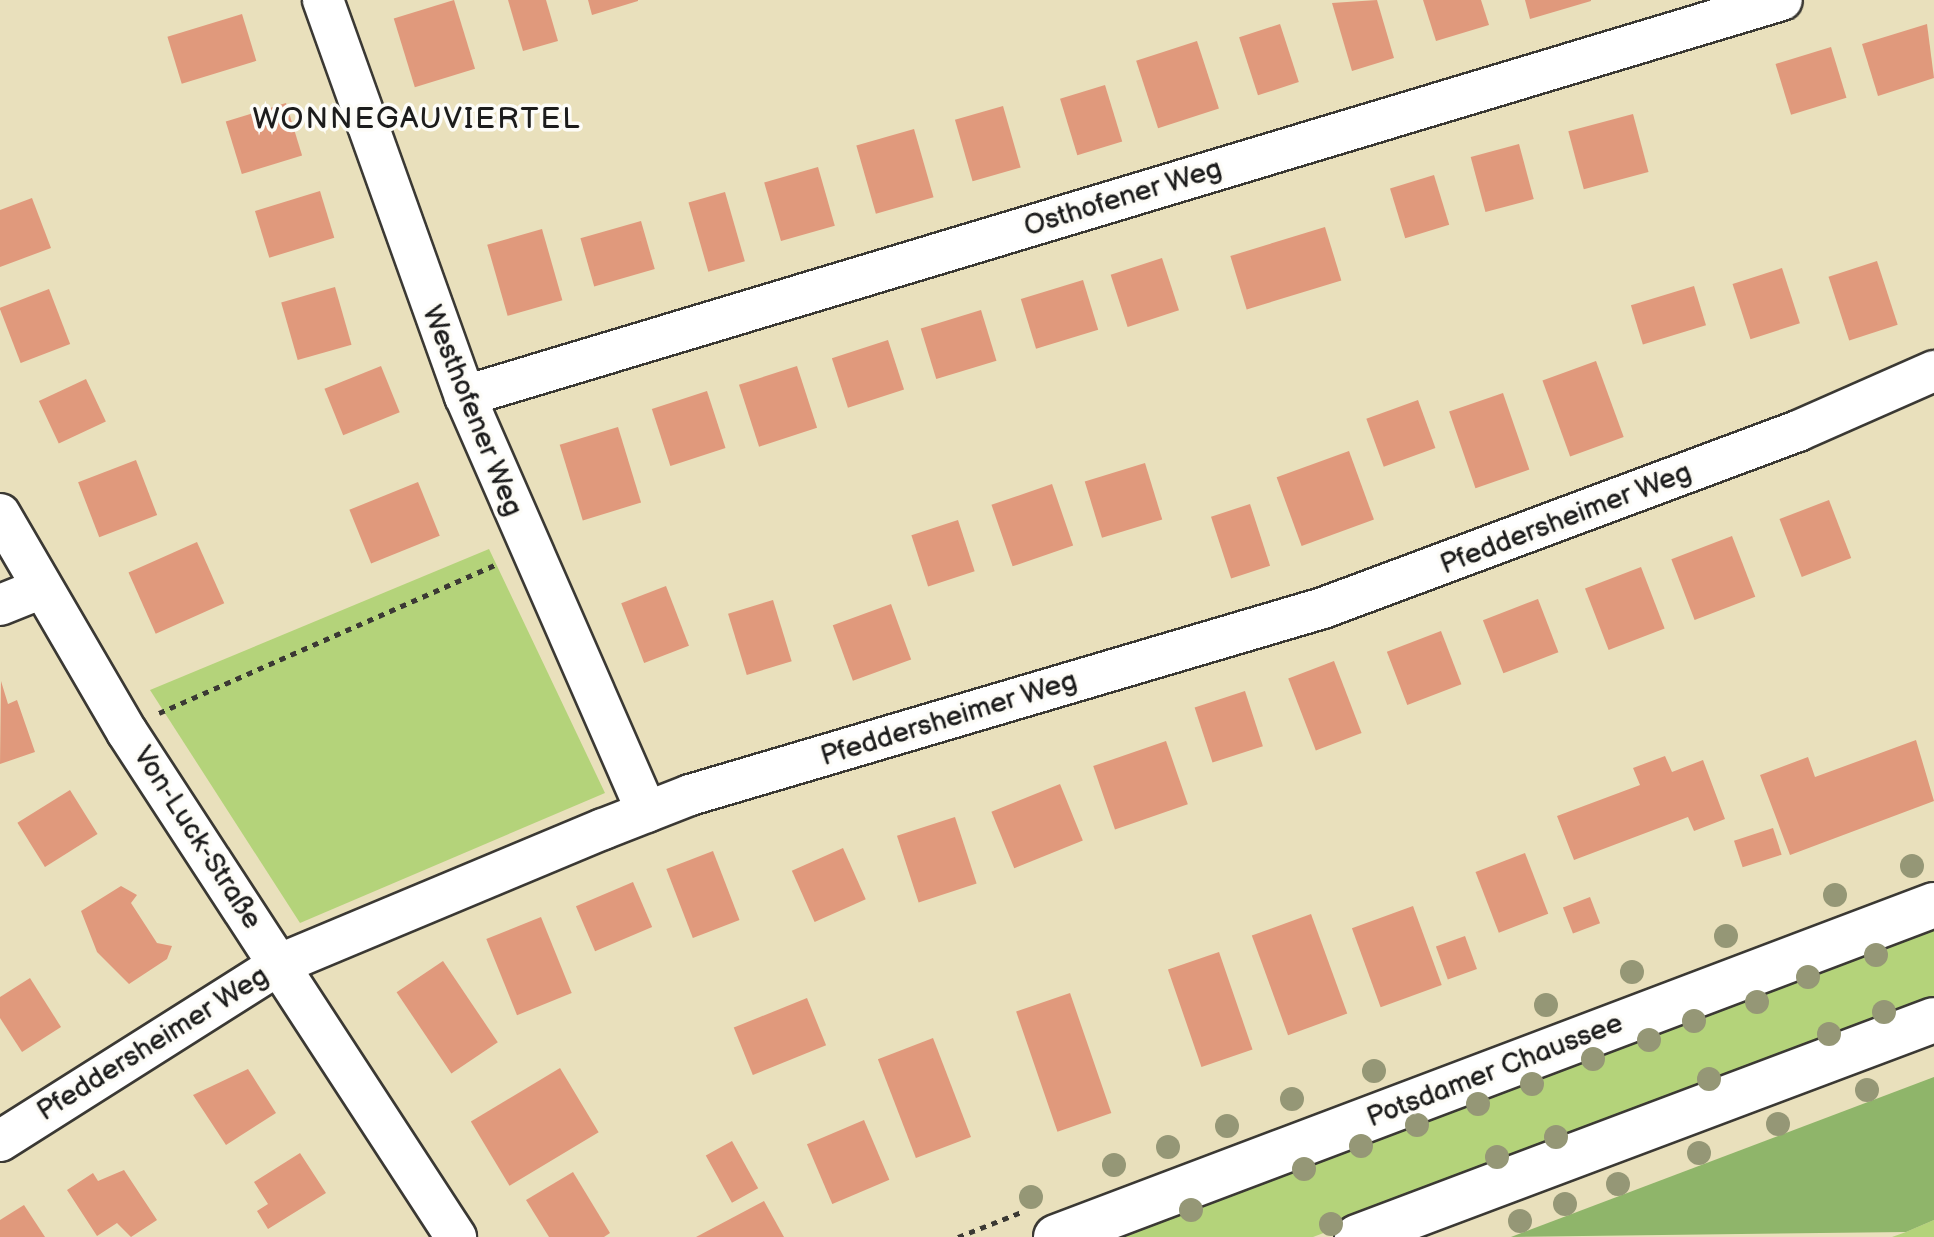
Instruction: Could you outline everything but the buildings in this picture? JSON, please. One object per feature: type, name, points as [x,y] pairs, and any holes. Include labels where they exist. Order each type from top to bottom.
[{"type":"main road","name":"Potsdamer Chaussee","points":[[1056,1237],[1934,905]]},
{"type":"main road","points":[[1357,1237],[1934,1020]]},
{"type":"street","name":"Westhofener Weg","points":[[323,0],[465,396],[647,812]]},
{"type":"street","name":"Osthofener Weg","points":[[465,396],[1782,0]]},
{"type":"street","name":"Pfeddersheimer Weg","points":[[0,1141],[280,964],[647,812],[1323,608],[1783,436],[1934,371]]},
{"type":"street","name":"Von-Luck-Straße","points":[[0,514],[40,589],[456,1237]]},
{"type":"street","points":[[0,605],[40,589]]},
{"type":"path","points":[[153,716],[506,560]]},
{"type":"green space","points":[[489,549],[605,793],[300,923],[150,690]]},
{"type":"green space","points":[[1934,923],[1934,1002],[1313,1237],[1102,1237]]},
{"type":"green space","points":[[1934,1077],[1934,1220],[1906,1232],[1511,1237]]},
{"type":"green space","points":[[1934,1220],[1934,1237],[1892,1237],[1906,1232]]},
{"type":"district","name":"WONNEGAUVIERTEL","points":[[417,119]]}]
